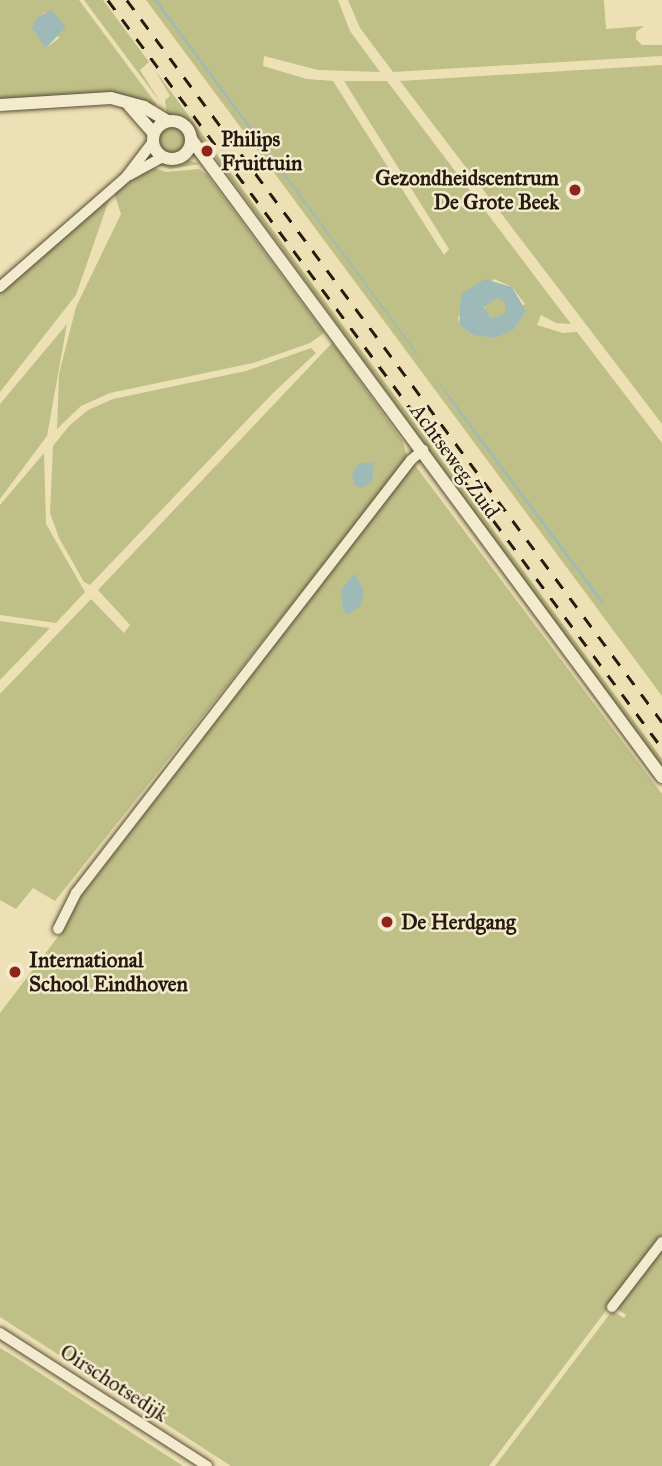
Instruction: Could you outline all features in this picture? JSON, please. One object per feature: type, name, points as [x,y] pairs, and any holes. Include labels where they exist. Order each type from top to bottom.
[{"type":"street","points":[[122,101],[135,108],[162,157]]},
{"type":"street","points":[[0,105],[122,101],[167,121],[183,124],[191,139],[181,157]]},
{"type":"street","points":[[127,177],[167,121]]},
{"type":"street","name":"Achtseweg Zuid","points":[[191,139],[217,169],[662,777]]},
{"type":"street","points":[[0,287],[127,177],[162,157],[181,157],[217,169]]},
{"type":"street","points":[[58,929],[76,893],[411,460],[423,450]]},
{"type":"street","points":[[612,1307],[662,1242]]},
{"type":"street","name":"Oirschotsedijk","points":[[0,1333],[207,1466]]},
{"type":"green space","points":[[0,0],[79,0],[157,105],[0,99]],"holes":[[[44,12],[59,38],[46,48]]]},
{"type":"green space","points":[[84,0],[103,0],[149,62],[140,70],[160,102]]},
{"type":"green space","points":[[146,0],[338,0],[350,31],[380,72],[318,70],[264,56],[263,66],[307,79],[333,81],[444,255],[449,249],[344,81],[387,81],[571,324],[556,323],[541,315],[537,325],[563,333],[577,332],[662,443],[662,696]],"holes":[[[494,279],[512,287],[525,304],[473,335],[459,325],[458,317]]]},
{"type":"green space","points":[[348,0],[604,0],[606,29],[644,26],[636,32],[636,39],[642,45],[662,45],[662,56],[393,72],[360,28]]},
{"type":"green space","name":"Gezondheidscentrum De Grote Beek","points":[[662,65],[662,424],[400,81]]},
{"type":"green space","points":[[155,70],[662,759],[662,769],[214,156],[186,122],[167,115],[165,100],[170,96]]},
{"type":"green space","points":[[171,125],[181,129],[185,139],[181,149],[171,153],[161,149],[157,139],[161,129]]},
{"type":"green space","points":[[188,160],[200,164],[170,169],[156,164]]},
{"type":"green space","points":[[150,167],[166,172],[199,169],[207,175],[324,333],[310,343],[253,363],[110,393],[81,406],[57,429],[59,374],[76,307],[121,214],[114,193]]},
{"type":"green space","points":[[110,197],[76,295],[0,392],[0,292]]},
{"type":"green space","points":[[496,297],[504,300],[507,308],[504,316],[496,319],[488,316],[485,308],[488,300]]},
{"type":"green space","points":[[67,324],[47,436],[0,499],[0,404]]},
{"type":"green space","points":[[332,343],[402,440],[408,459],[55,901],[33,888],[16,909],[0,900],[0,694],[91,599],[124,633],[130,625],[98,590]]},
{"type":"green space","points":[[311,348],[316,353],[272,394],[90,585],[84,582],[59,538],[50,513],[53,446],[69,426],[88,410],[113,399],[246,371]]},
{"type":"green space","points":[[44,453],[46,524],[85,592],[56,623],[0,615],[0,505]]},
{"type":"green space","name":"De Herdgang","points":[[414,464],[662,794],[662,1236],[489,1466],[231,1466],[0,1317],[0,1013],[60,934],[81,896]]},
{"type":"green space","points":[[0,621],[50,628],[0,680]]},
{"type":"green space","points":[[662,1246],[662,1466],[495,1466],[612,1311],[624,1318],[626,1315],[615,1307]]},
{"type":"green space","points":[[0,1348],[15,1357],[183,1466],[0,1466]]},
{"type":"water","points":[[154,0],[157,0],[417,355]]},
{"type":"water","points":[[51,10],[66,27],[46,48],[32,28],[36,19]]},
{"type":"water","points":[[485,279],[512,287],[526,311],[513,330],[495,338],[473,335],[459,325],[461,294]],"holes":[[[497,298],[505,302],[505,314],[491,318],[484,307]]]},
{"type":"water","points":[[433,374],[603,601],[601,603],[450,400]]},
{"type":"water","points":[[374,462],[372,481],[362,488],[354,485],[352,474],[358,464]]},
{"type":"water","points":[[355,573],[364,591],[361,606],[349,614],[343,611],[341,590]]},
{"type":"railway","points":[[108,0],[662,748]]},
{"type":"railway","points":[[127,0],[662,722]]},
{"type":"place","name":"Philips Fruittuin","points":[[207,151]]},
{"type":"place","name":"Gezondheidscentrum De Grote Beek","points":[[575,190]]},
{"type":"place","name":"De Herdgang","points":[[387,922]]},
{"type":"place","name":"International School Eindhoven","points":[[15,972]]}]
